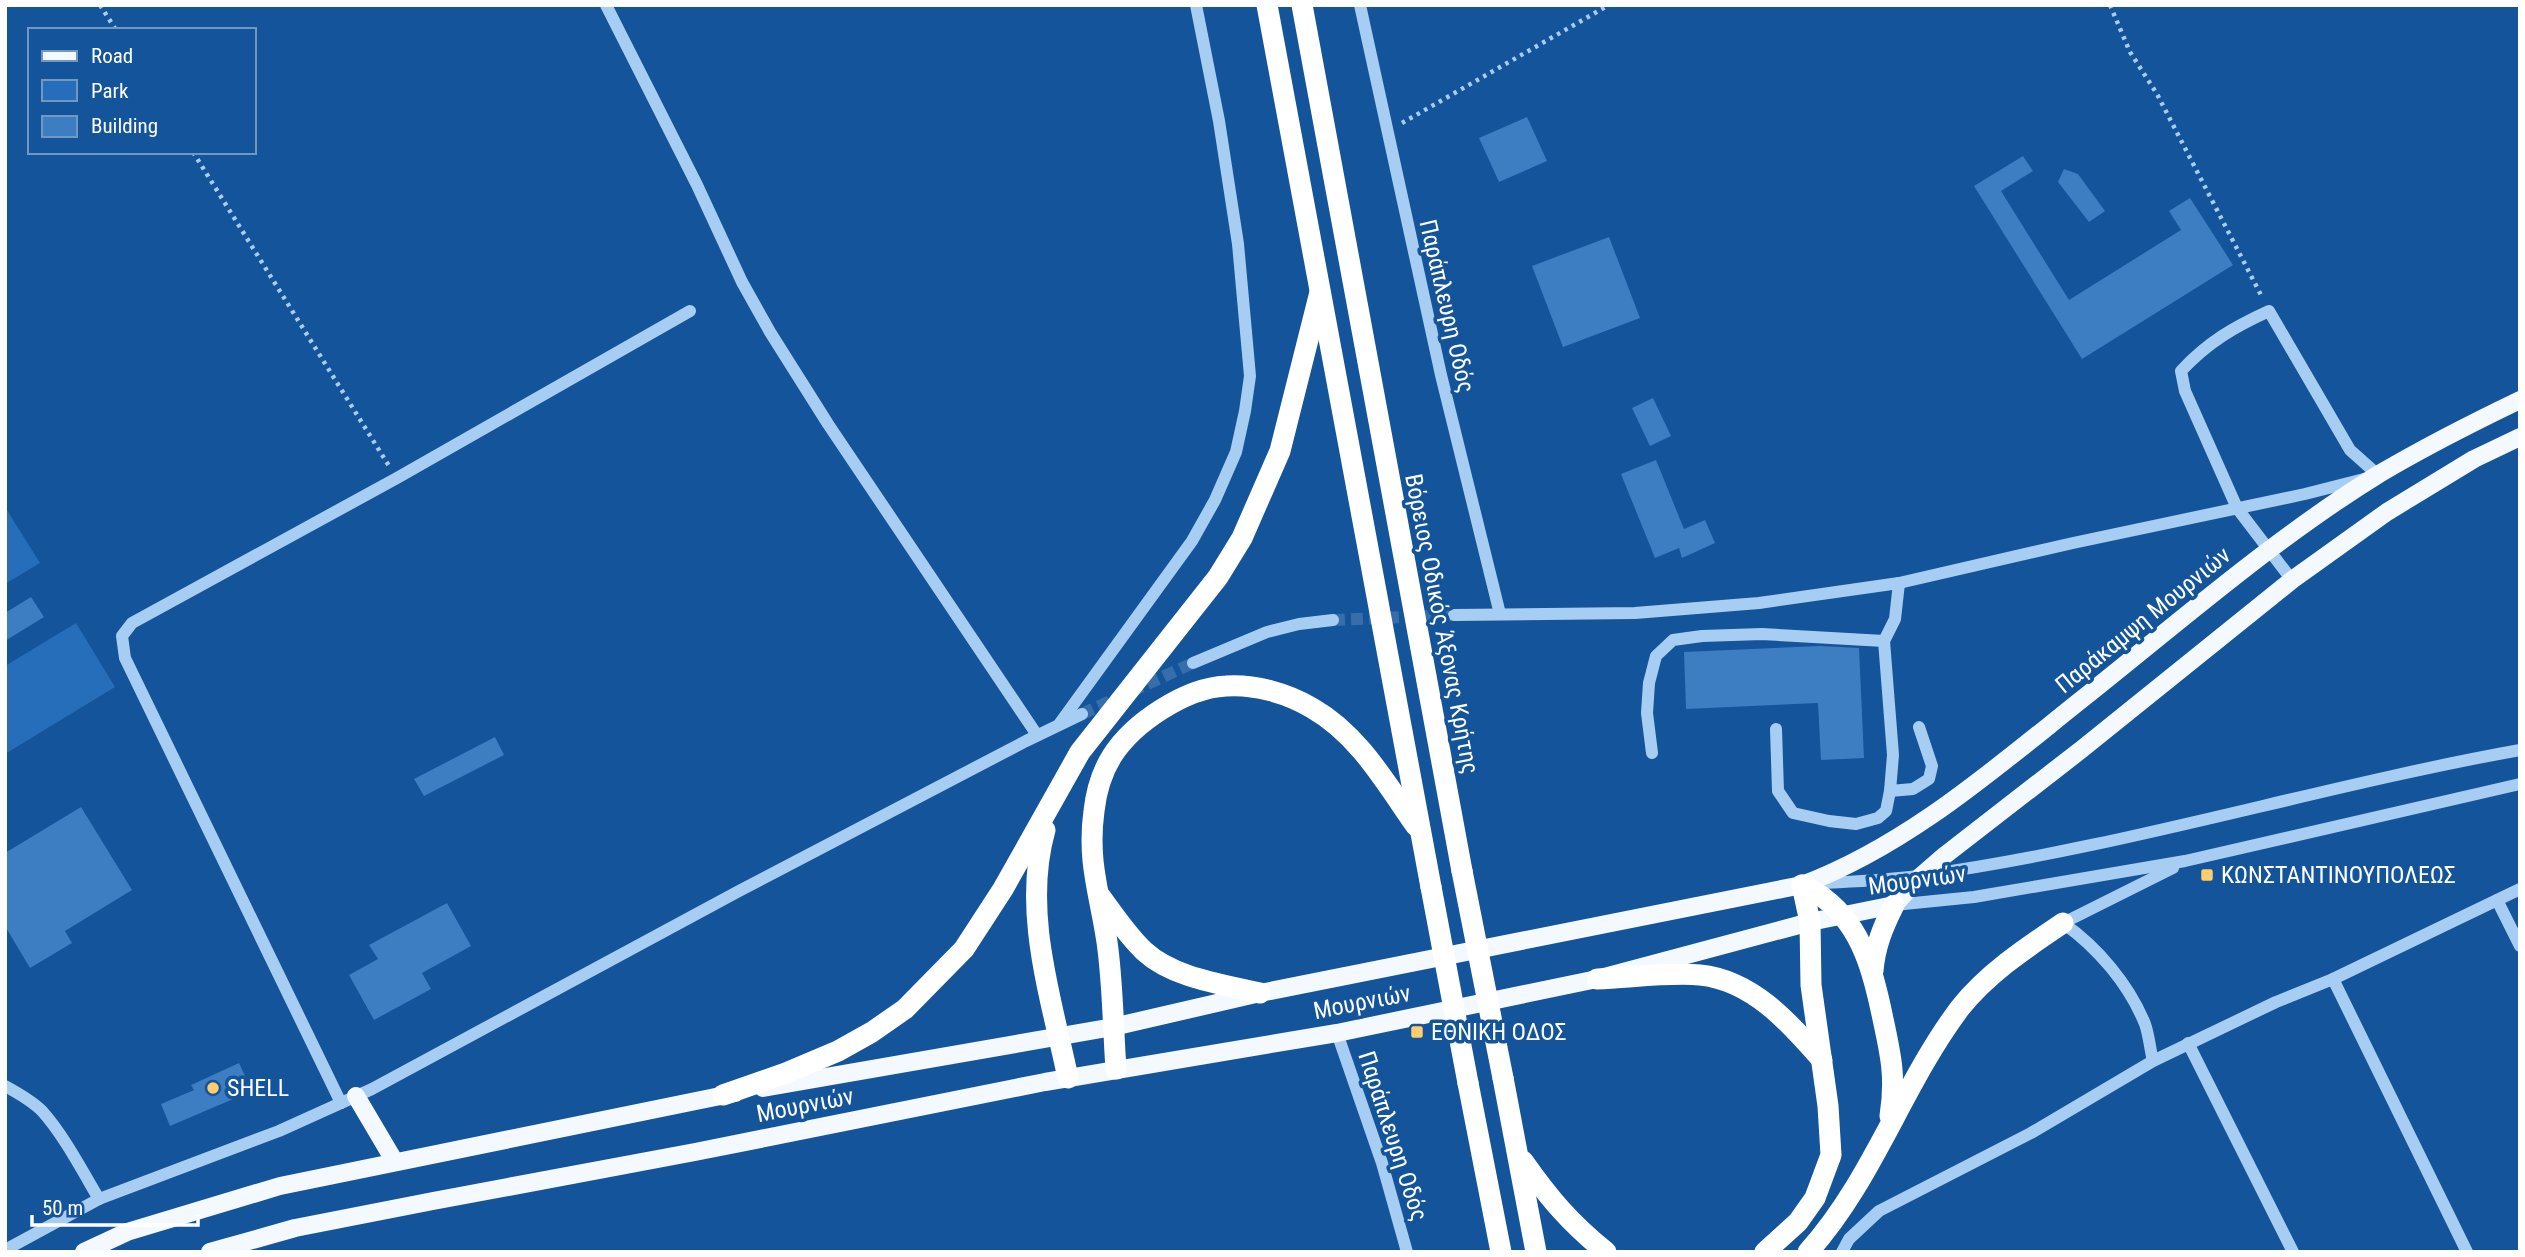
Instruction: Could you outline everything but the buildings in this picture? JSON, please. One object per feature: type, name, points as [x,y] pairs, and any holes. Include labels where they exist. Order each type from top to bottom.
[{"type":"highway","points":[[1267,5],[1501,1252]]},
{"type":"highway","name":"Βόρειος Οδικός Άξονας Κρήτης","points":[[1302,5],[1462,871],[1536,1252]]},
{"type":"highway","points":[[723,1095],[786,1073],[838,1051],[872,1032],[905,1009],[964,949],[1003,889],[1080,752],[1218,577],[1242,538],[1280,451],[1320,292]]},
{"type":"highway","points":[[1116,1069],[1107,942],[1090,852],[1094,810],[1102,776],[1112,756],[1128,737],[1155,713],[1188,695],[1224,686],[1257,688],[1287,695],[1312,707],[1347,732],[1421,833]]},
{"type":"highway","points":[[1053,801],[1039,851],[1036,880],[1037,933],[1068,1078]]},
{"type":"highway","points":[[1802,885],[1826,899],[1854,932],[1873,974],[1894,1066],[1888,1128]]},
{"type":"highway","points":[[1765,1252],[1798,1222],[1815,1198],[1831,1155],[1828,1106],[1811,985],[1810,922],[1802,885]]},
{"type":"highway","points":[[1097,892],[1146,953],[1166,965],[1199,978],[1260,993]]},
{"type":"highway","points":[[1873,974],[1875,951],[1881,932],[1895,905]]},
{"type":"highway","points":[[1808,1252],[1829,1229],[1867,1170],[1924,1061],[1961,1007],[1990,976],[2063,923]]},
{"type":"highway","points":[[1597,979],[1699,975],[1726,980],[1774,1010],[1797,1030],[1822,1060]]},
{"type":"highway","points":[[1518,1155],[1551,1200],[1576,1228],[1606,1252]]},
{"type":"main road","name":"Παράκαμψη Μουρνιών","points":[[84,1252],[127,1232],[280,1186],[723,1095],[1113,1027],[1260,993],[1802,885],[1839,871],[1959,797],[2269,550],[2378,475],[2459,429],[2520,400]]},
{"type":"main road","points":[[1895,905],[1920,876],[2292,580],[2398,506],[2474,459],[2520,438]]},
{"type":"main road","name":"Μουρνιών","points":[[216,1250],[295,1228],[1068,1078],[1337,1032],[1597,979],[1810,922],[1895,905]]},
{"type":"main road","points":[[349,1100],[395,1162]]},
{"type":"street","points":[[606,5],[769,332],[1037,735]]},
{"type":"street","points":[[1059,724],[1192,541],[1215,500],[1236,452],[1245,411],[1250,376],[1238,244],[1219,121],[1196,5]]},
{"type":"street","name":"Παράπλευρη Οδός","points":[[1360,5],[1441,375],[1500,614]]},
{"type":"street","points":[[349,1100],[125,658],[122,636],[132,623],[397,478],[690,311]]},
{"type":"street","points":[[2292,580],[2237,508],[2185,391],[2181,371],[2200,350],[2234,328],[2269,311],[2350,450],[2378,475]]},
{"type":"street","points":[[1454,615],[1635,612],[1759,603],[1899,583],[2305,494],[2378,475]]},
{"type":"street","points":[[1776,729],[1778,791],[1793,813],[1856,824],[1878,818],[1886,811],[1893,755],[1884,641],[1895,619],[1899,583]]},
{"type":"street","points":[[1193,663],[1267,632],[1298,624],[1334,620]]},
{"type":"street","points":[[1652,753],[1647,713],[1649,684],[1656,656],[1673,640],[1762,634],[1884,641]]},
{"type":"street","points":[[5,1250],[99,1199],[279,1131],[349,1100],[739,891],[1082,714]]},
{"type":"street","points":[[1890,791],[1913,789],[1929,779],[1932,766],[1919,727]]},
{"type":"street","name":"Μουρνιών","points":[[1802,885],[1920,876],[2117,839],[2448,763],[2520,750]]},
{"type":"street","name":"Μουρνιών","points":[[1895,905],[1974,897],[2185,861],[2520,784]]},
{"type":"street","points":[[2153,1061],[2145,1025],[2130,995],[2087,940],[2063,923],[2185,861]]},
{"type":"street","points":[[1842,1252],[1849,1239],[1879,1211],[2031,1133],[2153,1061],[2333,979],[2520,889]]},
{"type":"street","points":[[2497,900],[2520,946]]},
{"type":"street","points":[[2333,979],[2467,1252]]},
{"type":"street","name":"Παράπλευρη Οδός","points":[[1337,1032],[1382,1163],[1407,1252]]},
{"type":"street","points":[[2188,1043],[2293,1252]]},
{"type":"street","points":[[5,1086],[42,1112],[74,1157],[99,1199]]},
{"type":"path","points":[[100,5],[115,28]]},
{"type":"path","points":[[1386,132],[1609,5]]},
{"type":"path","points":[[2110,5],[2130,52],[2157,94],[2269,311]]},
{"type":"path","points":[[193,154],[397,478]]},
{"type":"green space","points":[[5,507],[40,563],[5,584]]},
{"type":"green space","points":[[76,623],[115,687],[5,754],[5,666]]},
{"type":"tunnel","points":[[1333,620],[1454,615]]},
{"type":"tunnel","points":[[1082,714],[1193,663]]},
{"type":"place","name":"ΚΩΝΣΤΑΝΤΙΝΟΥΠΟΛΕΩΣ","points":[[2207,875]]},
{"type":"place","name":"ΕΘΝΙΚΗ ΟΔΟΣ","points":[[1417,1032]]},
{"type":"place","name":"SHELL","points":[[213,1088]]}]
